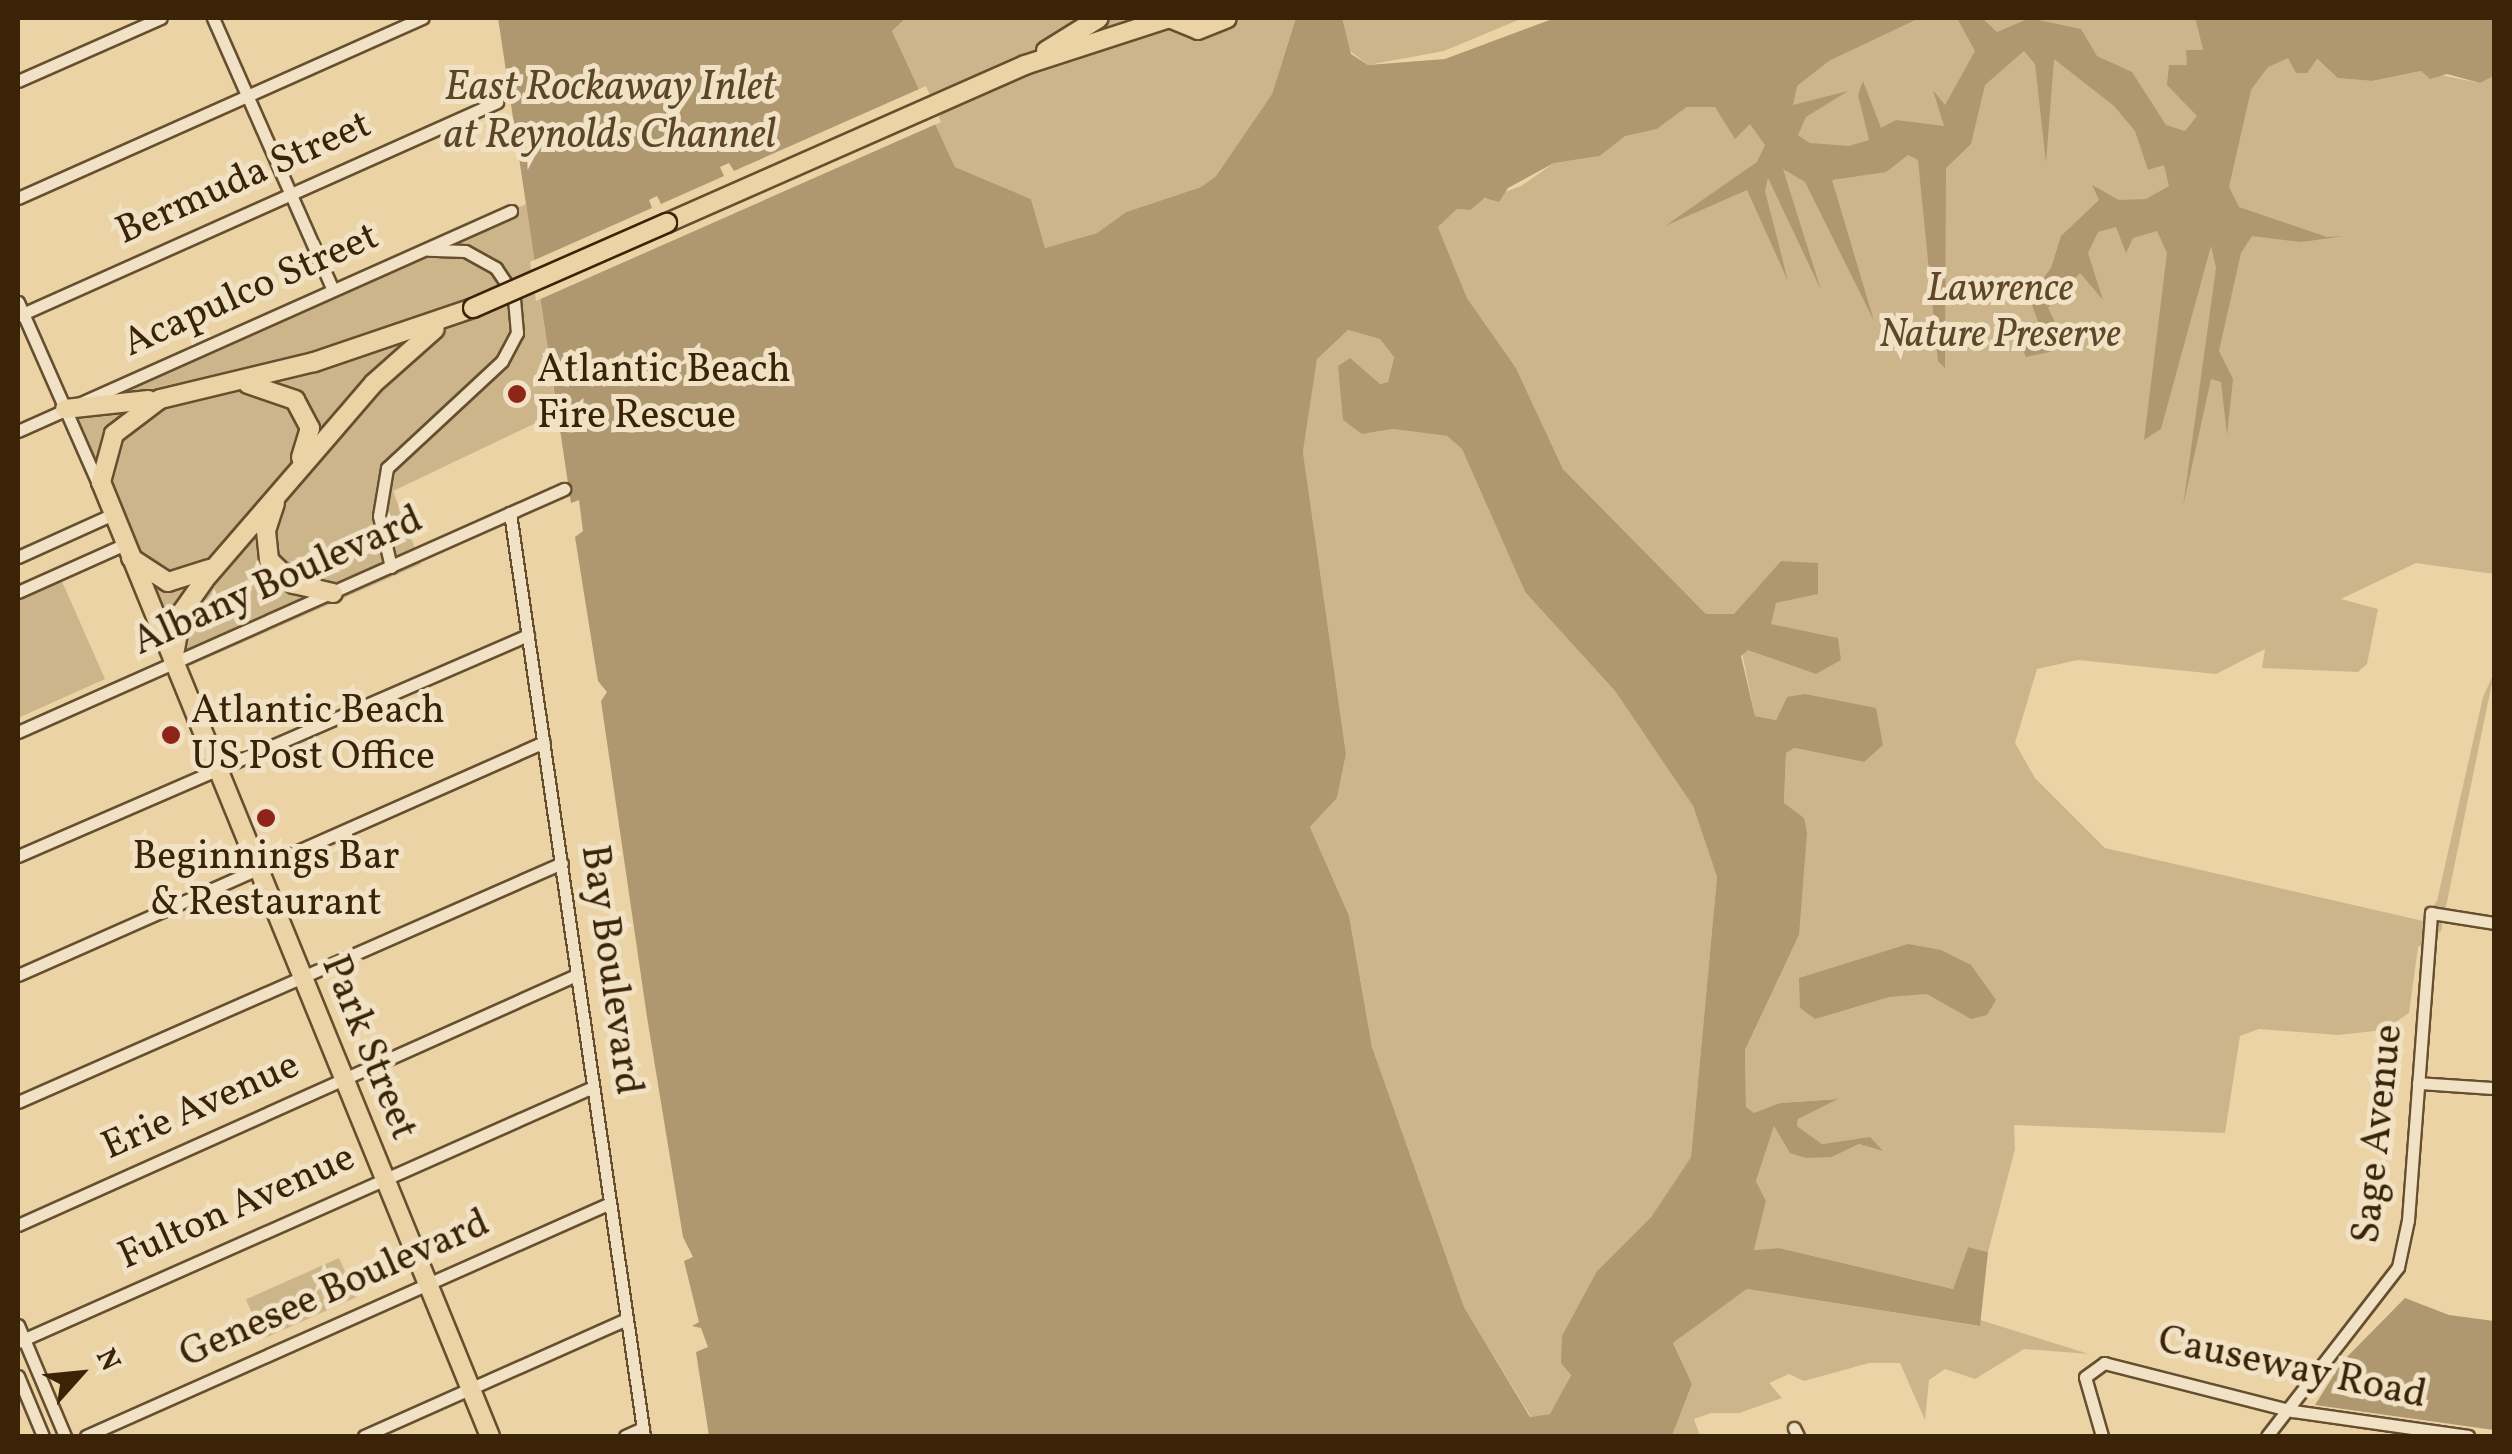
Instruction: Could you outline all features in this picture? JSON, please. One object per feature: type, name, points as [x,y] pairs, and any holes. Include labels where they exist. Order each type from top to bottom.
[{"type":"highway","points":[[65,409],[160,399],[233,384],[449,318],[997,77],[1099,18]]},
{"type":"highway","points":[[1024,64],[1170,18],[1195,23],[1208,18]]},
{"type":"highway","points":[[1170,18],[1198,30],[1227,18]]},
{"type":"highway","points":[[173,665],[182,612],[227,554],[374,382],[449,318]]},
{"type":"highway","points":[[233,384],[280,390],[305,414],[307,444],[294,472]]},
{"type":"highway","points":[[110,514],[101,482],[108,445],[130,416],[160,399]]},
{"type":"highway","points":[[278,493],[266,531],[269,560],[302,588],[333,593]]},
{"type":"highway","name":"Park Street","points":[[110,514],[490,1436]]},
{"type":"highway","points":[[123,545],[139,567],[168,582],[204,573],[227,554]]},
{"type":"street","points":[[18,81],[161,18]]},
{"type":"street","points":[[214,18],[333,290]]},
{"type":"street","points":[[18,198],[423,18]]},
{"type":"street","name":"Bermuda Street","points":[[19,310],[497,102]]},
{"type":"street","name":"Acapulco Street","points":[[18,431],[511,211]]},
{"type":"street","points":[[391,567],[379,516],[387,468],[474,387],[515,341],[514,295],[496,268],[477,255],[420,251]]},
{"type":"street","name":"Park Street","points":[[19,310],[110,514]]},
{"type":"street","name":"Albany Boulevard","points":[[18,732],[564,489]]},
{"type":"street","name":"Bay Boulevard","points":[[510,513],[643,1432]]},
{"type":"street","points":[[18,557],[110,514]]},
{"type":"street","points":[[18,592],[123,545]]},
{"type":"street","points":[[18,856],[214,766],[528,635]]},
{"type":"street","points":[[18,975],[544,742]]},
{"type":"street","points":[[18,1102],[562,863]]},
{"type":"street","name":"Sage Avenue","points":[[2267,1436],[2293,1410],[2398,1267],[2431,913],[2494,923]]},
{"type":"street","name":"Erie Avenue","points":[[18,1225],[576,976]]},
{"type":"street","points":[[2418,1083],[2494,1088]]},
{"type":"street","name":"Fulton Avenue","points":[[20,1340],[593,1087]]},
{"type":"street","name":"Genesee Boulevard","points":[[86,1436],[610,1203]]},
{"type":"street","points":[[364,1436],[627,1318]]},
{"type":"street","points":[[18,1325],[20,1340],[65,1436]]},
{"type":"street","name":"Causeway Road","points":[[2102,1436],[2085,1378],[2104,1363],[2293,1410],[2468,1436]]},
{"type":"street","points":[[18,1376],[43,1436]]},
{"type":"street","points":[[625,1436],[643,1432]]},
{"type":"green space","points":[[906,18],[1296,18],[1272,94],[1216,176],[1201,187],[1126,212],[1097,233],[1045,248],[1031,199],[955,167],[892,31]]},
{"type":"green space","points":[[1341,18],[1523,18],[1444,51],[1368,65],[1350,51]]},
{"type":"green space","name":"Lawrence Nature Preserve","points":[[1920,18],[2195,18],[2203,50],[2316,59],[2339,78],[2372,81],[2421,71],[2480,83],[2494,76],[2494,574],[2416,563],[2341,599],[2378,609],[2367,664],[2358,672],[2262,668],[2265,649],[2216,674],[2078,660],[2037,669],[2015,743],[2035,778],[2105,848],[2423,921],[2437,901],[2483,697],[2494,673],[2441,931],[2418,947],[2409,1013],[2384,1030],[2338,1035],[2259,1029],[2240,1036],[2225,1133],[2014,1125],[2015,1149],[1988,1252],[1968,1247],[1953,1289],[1779,1248],[1754,1250],[1766,1201],[1756,1181],[1774,1125],[1832,1157],[1859,1144],[1881,1150],[1856,1139],[1822,1144],[1797,1126],[1798,1119],[1835,1099],[1780,1103],[1754,1114],[1746,1107],[1745,1050],[1799,935],[1784,803],[1786,753],[1793,748],[1864,762],[1787,697],[1776,720],[1755,716],[1734,614],[1706,614],[1563,469],[1516,368],[1467,298],[1438,227],[1457,209],[1521,186],[1554,163],[1600,156],[1625,135],[1657,129],[1687,107],[1797,85],[1829,61]]},
{"type":"green space","points":[[526,204],[557,413],[393,491],[421,564],[178,671],[65,409]]},
{"type":"green space","points":[[1348,330],[1380,339],[1394,356],[1388,382],[1380,384],[1338,366],[1362,434],[1393,429],[1447,436],[1462,449],[1525,592],[1615,691],[1693,806],[1717,877],[1691,1157],[1651,1217],[1597,1271],[1563,1336],[1562,1363],[1571,1374],[1551,1414],[1531,1417],[1464,1307],[1372,1047],[1349,914],[1310,827],[1337,798],[1346,754],[1303,452],[1317,358]]},
{"type":"green space","points":[[60,577],[105,679],[18,718],[18,596]]},
{"type":"green space","points":[[339,1258],[356,1297],[263,1339],[246,1299]]},
{"type":"green space","points":[[1747,1289],[1979,1326],[1980,1320],[2089,1354],[2024,1349],[1975,1379],[1945,1369],[1929,1380],[1925,1420],[1900,1363],[1869,1363],[1804,1381],[1789,1374],[1769,1383],[1782,1398],[1739,1413],[1711,1413],[1694,1419],[1700,1436],[1672,1436],[1692,1384],[1673,1343]]},
{"type":"water","name":"East Rockaway Inlet at Reynolds Channel","points":[[498,18],[906,18],[892,31],[955,167],[1031,199],[1045,248],[1097,233],[1126,212],[1201,187],[1216,176],[1272,94],[1296,18],[1342,18],[1351,54],[1368,65],[1445,59],[1555,18],[1920,18],[1829,61],[1797,86],[1793,105],[1848,91],[1806,117],[1798,135],[1810,143],[1849,146],[1869,140],[1858,95],[1863,81],[1881,128],[1896,120],[1944,126],[1933,90],[1945,105],[1975,51],[1957,18],[1982,18],[1997,32],[2030,18],[2081,29],[2097,56],[2132,72],[2166,125],[2185,131],[2197,116],[2167,85],[2169,65],[2187,65],[2186,50],[2203,50],[2195,18],[2494,18],[2494,76],[2480,83],[2447,74],[2430,79],[2421,71],[2372,81],[2338,78],[2317,59],[2307,73],[2296,73],[2288,58],[2268,67],[2251,90],[2229,187],[2239,207],[2327,237],[2345,236],[2301,242],[2252,236],[2241,253],[2219,351],[2233,379],[2227,435],[2221,382],[2211,379],[2183,507],[2216,268],[2211,246],[2161,429],[2144,440],[2167,253],[2157,231],[2133,238],[2126,253],[2116,227],[2098,232],[2088,253],[2103,300],[2080,273],[2048,308],[2063,338],[2050,352],[2026,357],[2019,341],[2044,338],[2029,297],[2051,268],[2061,236],[2099,200],[2092,185],[2119,200],[2146,199],[2169,186],[2164,165],[2148,170],[2135,131],[2114,106],[2054,59],[2046,163],[2035,64],[2024,51],[1985,85],[1971,144],[1946,168],[1945,368],[1938,361],[1918,160],[1908,155],[1886,172],[1832,180],[1874,321],[1805,182],[1783,169],[1821,290],[1768,178],[1765,191],[1788,281],[1747,190],[1665,226],[1757,162],[1765,145],[1750,124],[1735,139],[1715,107],[1687,107],[1657,129],[1625,136],[1600,156],[1554,163],[1508,188],[1499,202],[1485,198],[1470,210],[1457,209],[1438,227],[1467,298],[1516,368],[1563,469],[1706,614],[1734,614],[1781,561],[1818,563],[1818,594],[1776,603],[1771,624],[1838,638],[1841,660],[1816,674],[1748,650],[1741,656],[1755,716],[1776,720],[1787,697],[1805,694],[1876,708],[1883,745],[1864,762],[1794,748],[1786,753],[1784,803],[1804,818],[1807,833],[1799,935],[1745,1050],[1746,1107],[1754,1113],[1780,1103],[1838,1099],[1798,1119],[1797,1126],[1822,1144],[1870,1137],[1883,1151],[1859,1144],[1832,1157],[1806,1158],[1790,1153],[1774,1126],[1756,1181],[1766,1201],[1754,1250],[1779,1248],[1953,1289],[1968,1247],[1988,1252],[1980,1326],[1747,1289],[1673,1343],[1692,1384],[1672,1436],[709,1436],[696,1352],[708,1347],[701,1328],[692,1326],[699,1322],[684,1261],[693,1257],[683,1237],[647,1017],[601,701],[607,692],[598,681],[575,537],[583,531],[579,500],[571,503]],"holes":[[[1348,330],[1380,339],[1394,357],[1388,382],[1380,384],[1350,358],[1338,366],[1343,420],[1362,434],[1393,429],[1447,436],[1462,449],[1525,592],[1615,691],[1693,806],[1717,877],[1691,1157],[1651,1217],[1597,1271],[1562,1336],[1561,1363],[1571,1375],[1550,1414],[1530,1417],[1464,1307],[1372,1047],[1349,915],[1310,827],[1337,798],[1346,754],[1303,452],[1317,359]]]},
{"type":"water","points":[[1908,944],[1941,950],[1971,965],[1996,1000],[1987,1015],[1971,1019],[1927,994],[1889,997],[1815,1019],[1800,1008],[1799,978]]},
{"type":"water","points":[[2405,1298],[2449,1315],[2494,1321],[2494,1430],[2315,1405],[2342,1362]]},
{"type":"pier","points":[[926,86],[941,122],[536,301],[530,262],[652,208],[649,200],[657,196],[661,204],[724,176],[720,167],[729,163],[734,171]]},
{"type":"place","name":"Atlantic Beach Fire Rescue","points":[[517,394]]},
{"type":"place","name":"Atlantic Beach US Post Office","points":[[171,735]]},
{"type":"place","name":"Beginnings Bar & Restaurant","points":[[266,818]]}]
